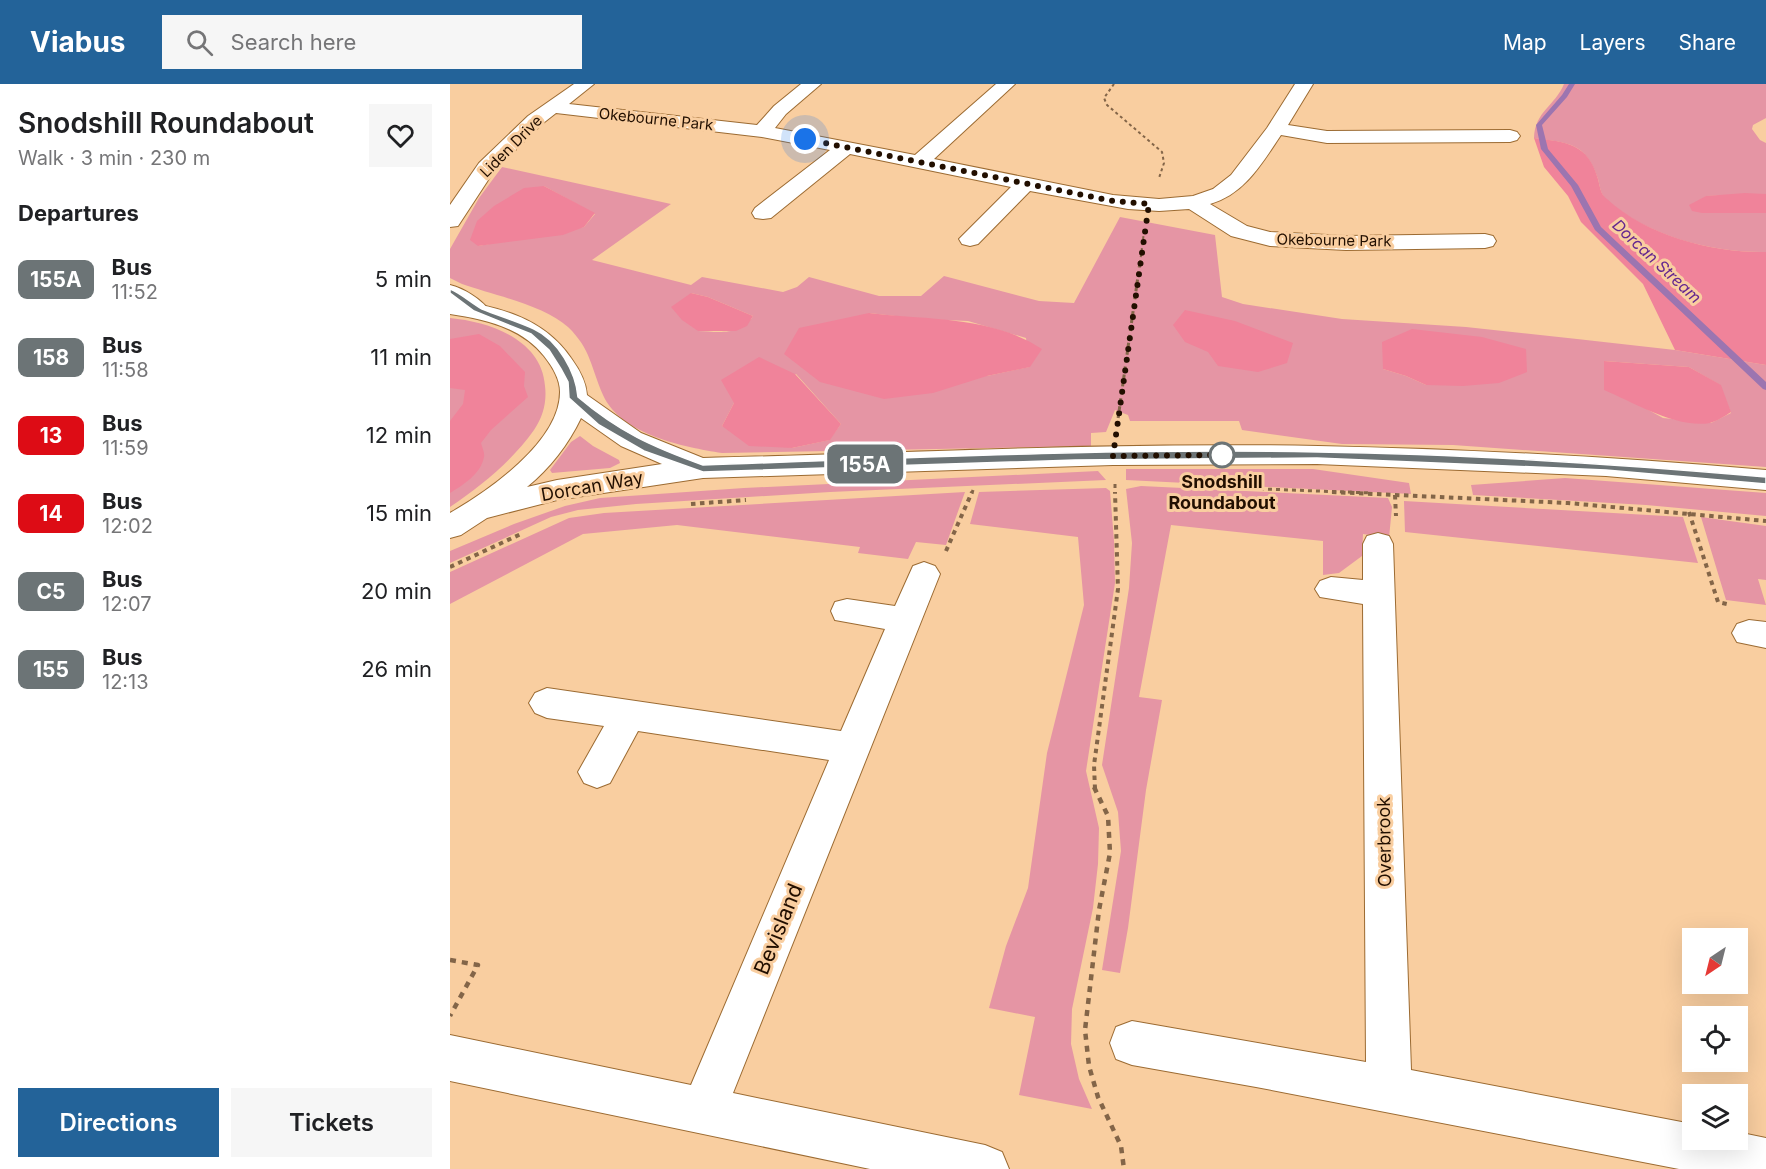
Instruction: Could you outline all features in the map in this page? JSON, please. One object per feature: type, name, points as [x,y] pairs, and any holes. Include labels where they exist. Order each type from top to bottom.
[{"type":"street","name":"Liden Drive","points":[[450,221],[486,167],[551,107],[585,84]]},
{"type":"street","points":[[762,131],[780,110],[812,84]]},
{"type":"street","points":[[919,162],[1006,84]]},
{"type":"street","name":"Okebourne Park","points":[[551,107],[762,131],[1113,201],[1149,204],[1192,202],[1218,194],[1235,183],[1277,129],[1304,84]]},
{"type":"street","points":[[1277,129],[1318,136],[1350,137],[1510,136]]},
{"type":"street","points":[[763,213],[847,147]]},
{"type":"street","points":[[970,239],[1026,183]]},
{"type":"street","name":"Okebourne Park","points":[[1192,202],[1239,231],[1270,239],[1346,243],[1485,241]]},
{"type":"street","points":[[450,292],[477,310],[534,332],[552,348],[572,382],[573,398],[555,439],[520,480],[482,509],[450,527]]},
{"type":"street","points":[[450,307],[477,310]]},
{"type":"street","name":"Dorcan Way","points":[[573,398],[602,423],[630,441],[664,456],[703,468]]},
{"type":"street","name":"Dorcan Way","points":[[482,509],[557,490],[703,468],[1114,470],[1317,455],[1606,466],[1766,480]]},
{"type":"street","name":"Overbrook","points":[[1378,544],[1389,1089]]},
{"type":"street","name":"Bevisland","points":[[704,1111],[924,574]]},
{"type":"street","points":[[1331,589],[1379,594]]},
{"type":"street","points":[[847,611],[905,620]]},
{"type":"street","points":[[547,703],[853,748]]},
{"type":"street","points":[[597,772],[629,715]]},
{"type":"street","points":[[1132,1043],[1389,1089],[1757,1164]]},
{"type":"street","points":[[450,1058],[985,1169]]},
{"type":"path","points":[[1114,84],[1104,98],[1107,105],[1151,140],[1162,152],[1164,163],[1149,204],[1114,470],[1118,589],[1094,765],[1094,787],[1107,816],[1110,853],[1099,910],[1085,1030],[1089,1066],[1098,1097],[1121,1146],[1124,1169]]},
{"type":"path","points":[[1114,470],[1127,484]]},
{"type":"path","points":[[1232,488],[1689,512],[1766,521]]},
{"type":"path","points":[[924,574],[949,548],[973,489],[962,490]]},
{"type":"path","points":[[680,504],[748,500]]},
{"type":"path","points":[[1689,512],[1718,602],[1741,607],[1757,634]]},
{"type":"path","points":[[450,567],[532,529]]},
{"type":"path","points":[[450,960],[478,965],[450,1016]]},
{"type":"shaded area","points":[[1564,84],[1766,84],[1766,118],[1753,125],[1752,129],[1760,140],[1766,143],[1766,194],[1706,196],[1702,213],[1766,213],[1766,252],[1724,249],[1682,240],[1641,223],[1623,213],[1607,200],[1602,193],[1593,167],[1581,151],[1566,143],[1534,138],[1538,121]]},
{"type":"shaded area","points":[[1534,138],[1566,143],[1582,151],[1594,167],[1605,197],[1641,223],[1682,240],[1703,245],[1746,252],[1766,252],[1766,365],[1675,350],[1643,284],[1581,222],[1568,196],[1544,167]]},
{"type":"shaded area","points":[[502,167],[671,204],[592,260],[691,285],[702,277],[783,292],[797,287],[809,277],[879,296],[921,296],[944,276],[1039,301],[1074,303],[1120,217],[1215,235],[1222,297],[1243,304],[1342,319],[1466,327],[1675,350],[1766,365],[1766,467],[1453,445],[1342,444],[1242,430],[1239,421],[1130,421],[1128,415],[1115,410],[1106,432],[1091,433],[1091,446],[722,453],[690,447],[655,437],[624,420],[612,409],[603,395],[590,359],[581,343],[576,335],[558,319],[518,301],[462,284],[450,278],[450,249],[479,198]],"holes":[[[544,186],[595,214],[584,227],[478,246]],[[691,293],[708,297],[753,316],[742,327],[721,332],[698,331]],[[869,313],[968,321],[1026,338],[1029,367],[987,376]],[[1526,349],[1426,385],[1383,369]],[[1604,361],[1689,367],[1720,385],[1731,413],[1711,423],[1663,418],[1634,402]],[[796,374],[841,424],[829,440],[792,448],[722,426],[734,403]]]},
{"type":"shaded area","points":[[544,186],[595,213],[584,227],[563,235],[478,246],[470,240],[477,221],[494,206],[524,188]]},
{"type":"shaded area","points":[[1766,194],[1766,213],[1702,213],[1692,211],[1689,205],[1706,196]]},
{"type":"shaded area","points":[[691,293],[708,297],[753,316],[747,326],[736,331],[698,331],[682,320],[671,307]]},
{"type":"shaded area","points":[[1185,310],[1235,321],[1293,343],[1287,363],[1258,372],[1218,366],[1208,352],[1185,342],[1173,325]]},
{"type":"shaded area","points":[[869,313],[981,325],[1023,338],[1042,349],[1030,367],[987,376],[933,393],[884,399],[820,382],[784,354],[799,328]]},
{"type":"shaded area","points":[[450,318],[497,329],[524,345],[535,357],[542,370],[545,404],[534,430],[516,452],[495,472],[450,507]]},
{"type":"shaded area","points":[[1412,329],[1482,337],[1526,349],[1527,372],[1499,383],[1463,386],[1426,385],[1383,369],[1382,342]]},
{"type":"shaded area","points":[[479,334],[500,346],[525,372],[524,386],[528,397],[491,430],[481,443],[484,455],[479,469],[471,478],[450,493],[450,421],[463,404],[465,390],[450,388],[450,339]]},
{"type":"shaded area","points":[[759,357],[795,374],[841,424],[830,440],[792,448],[749,446],[722,426],[734,403],[721,380]]},
{"type":"shaded area","points":[[1604,361],[1689,367],[1721,385],[1731,412],[1713,422],[1697,424],[1656,413],[1604,390]]},
{"type":"shaded area","points":[[580,436],[619,460],[620,463],[610,468],[552,473],[550,470],[571,442]]},
{"type":"shaded area","points":[[1126,469],[1313,469],[1409,483],[1411,494],[1126,480]]},
{"type":"shaded area","points":[[1098,471],[1106,480],[830,492],[636,504],[578,510],[551,517],[450,563],[450,551],[514,524],[565,506],[600,498],[744,488]]},
{"type":"shaded area","points":[[1565,478],[1766,493],[1766,516],[1646,505],[1473,495],[1471,485]]},
{"type":"shaded area","points":[[1141,486],[1388,498],[1392,507],[1389,538],[1363,534],[1362,556],[1339,573],[1323,575],[1323,541],[1171,525],[1139,697],[1162,700],[1146,790],[1120,973],[1102,970],[1121,851],[1118,812],[1102,765],[1129,588],[1132,543],[1126,489]]},
{"type":"shaded area","points":[[1106,488],[1110,491],[1115,583],[1086,771],[1099,828],[1098,864],[1093,908],[1072,1009],[1071,1044],[1079,1079],[1092,1109],[1019,1095],[1035,1017],[989,1008],[1006,946],[1028,888],[1047,753],[1084,605],[1078,537],[970,524],[979,492]]},
{"type":"shaded area","points":[[965,492],[946,545],[916,542],[908,559],[858,553],[860,547],[677,525],[583,534],[450,604],[450,572],[569,518],[604,513]]},
{"type":"shaded area","points":[[1404,501],[1683,517],[1698,563],[1405,532]]},
{"type":"shaded area","points":[[1701,517],[1766,526],[1766,580],[1758,579],[1766,605],[1726,600]]},
{"type":"waterway","name":"Dorcan Stream","points":[[1572,84],[1565,96],[1539,125],[1545,149],[1574,185],[1598,228],[1766,387]]},
{"type":"bus line","name":"155A","points":[[450,292],[477,310],[534,332],[552,348],[566,369],[572,382],[573,398],[602,423],[630,441],[664,456],[703,468],[1132,455],[1317,455],[1606,466],[1766,480]]},
{"type":"place","name":"Snodshill Roundabout","points":[[1222,455]]},
{"type":"route","points":[[805,139],[1113,201],[1136,205],[1149,204],[1113,456],[1224,455],[1222,455]]}]
